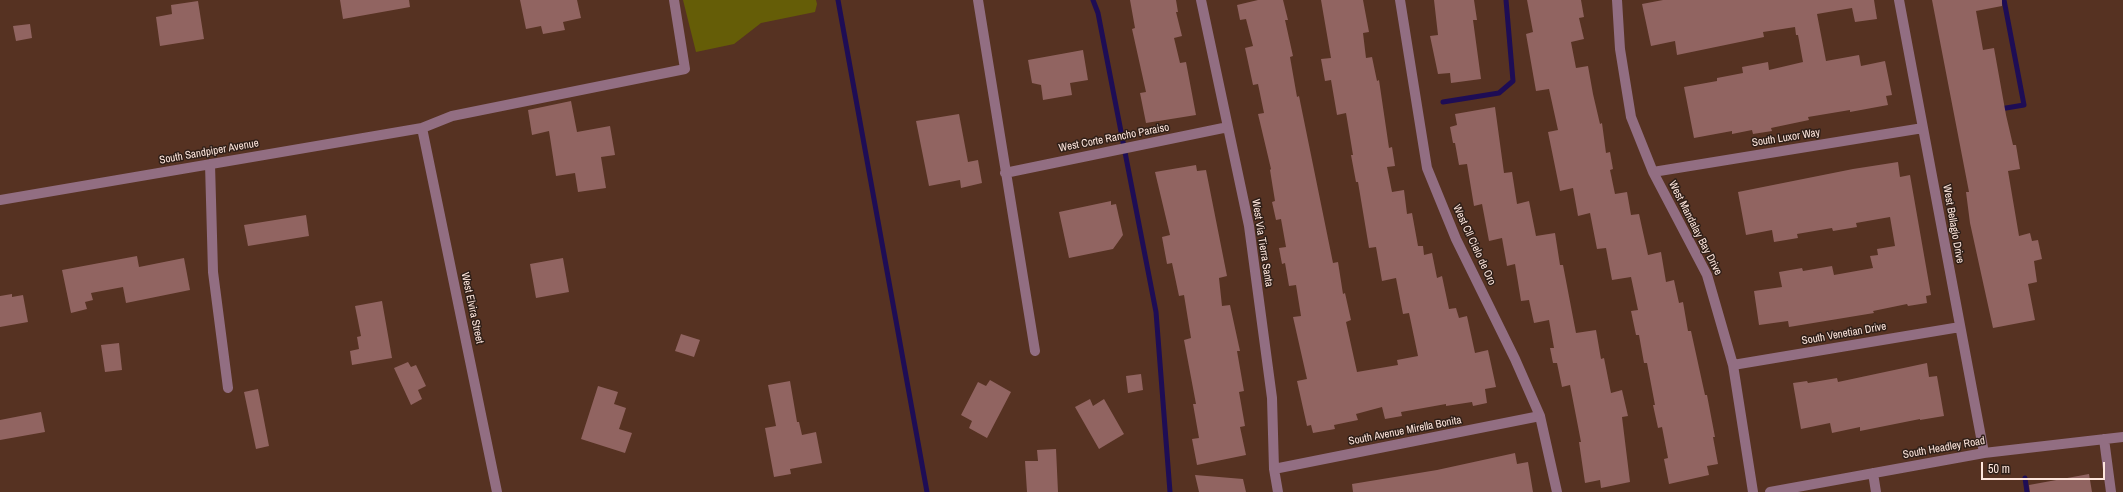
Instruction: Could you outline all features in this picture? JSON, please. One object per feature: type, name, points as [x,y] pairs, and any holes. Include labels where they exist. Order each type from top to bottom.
[{"type":"street","name":"South Sandpiper Avenue","points":[[0,200],[422,128],[452,116],[685,68],[674,0]]},
{"type":"street","points":[[978,0],[1035,351]]},
{"type":"street","name":"West Via Tierra Santa","points":[[1201,0],[1251,242],[1272,398],[1274,468],[1278,492]]},
{"type":"street","name":"West Cll Cielo de Oro","points":[[1400,0],[1427,168],[1456,239],[1516,359],[1540,416],[1556,492]]},
{"type":"street","name":"West Mandalay Bay Drive","points":[[1617,0],[1620,49],[1631,117],[1653,172],[1707,275],[1733,365],[1753,492]]},
{"type":"street","name":"West Bellagio Drive","points":[[1899,0],[1984,453]]},
{"type":"street","name":"West Corte Rancho Paraiso","points":[[1005,173],[1228,127]]},
{"type":"street","name":"West Elvira Street","points":[[422,128],[497,492]]},
{"type":"street","name":"South Luxor Way","points":[[1653,172],[1923,128]]},
{"type":"street","points":[[210,164],[213,272],[228,388]]},
{"type":"street","name":"South Venetian Drive","points":[[1733,365],[1960,327]]},
{"type":"street","name":"South Avenue Mirella Bonita","points":[[1274,468],[1540,416]]},
{"type":"street","name":"South Headley Road","points":[[1770,492],[1984,453],[2123,437]]},
{"type":"street","points":[[2104,439],[2111,492]]},
{"type":"street","points":[[1874,473],[1876,492]]},
{"type":"shaded area","points":[[683,0],[816,0],[817,4],[815,12],[761,23],[734,44],[696,52]]},
{"type":"building","points":[[340,0],[409,0],[410,7],[343,19]]},
{"type":"building","points":[[520,0],[577,0],[581,18],[563,22],[565,30],[543,34],[541,26],[526,29]]},
{"type":"building","points":[[1130,0],[1176,0],[1178,12],[1176,12],[1182,36],[1174,38],[1180,63],[1186,62],[1196,115],[1146,123],[1140,93],[1146,92],[1132,29],[1135,28]]},
{"type":"building","points":[[1258,0],[1283,0],[1288,20],[1285,20],[1293,56],[1290,57],[1297,97],[1299,96],[1333,263],[1338,262],[1343,294],[1345,293],[1351,320],[1346,322],[1357,372],[1398,365],[1397,360],[1418,356],[1409,313],[1403,314],[1396,278],[1382,281],[1376,247],[1369,248],[1358,182],[1356,182],[1351,155],[1353,155],[1346,113],[1337,115],[1331,80],[1325,81],[1321,59],[1331,58],[1321,0],[1363,0],[1369,32],[1363,33],[1366,58],[1372,57],[1377,81],[1379,80],[1389,148],[1392,147],[1395,166],[1387,167],[1392,192],[1404,190],[1407,214],[1412,213],[1418,246],[1423,246],[1424,255],[1432,253],[1437,278],[1442,276],[1449,309],[1456,308],[1459,318],[1467,316],[1475,353],[1488,350],[1496,387],[1485,389],[1487,403],[1473,406],[1472,402],[1446,406],[1446,404],[1401,412],[1402,416],[1385,419],[1382,407],[1356,414],[1358,420],[1334,425],[1335,429],[1313,433],[1311,425],[1307,426],[1297,381],[1307,379],[1293,317],[1301,316],[1296,285],[1289,286],[1285,263],[1282,264],[1279,248],[1286,247],[1281,219],[1276,220],[1272,202],[1275,201],[1271,169],[1258,114],[1264,113],[1258,84],[1253,85],[1245,48],[1253,46],[1246,19],[1240,20],[1237,5]]},
{"type":"building","points":[[1434,0],[1474,0],[1477,20],[1473,20],[1481,79],[1451,83],[1450,73],[1438,74],[1430,36],[1438,35]]},
{"type":"building","points":[[1527,0],[1581,0],[1584,17],[1579,18],[1584,39],[1571,42],[1576,68],[1588,66],[1600,124],[1602,123],[1606,153],[1610,152],[1613,169],[1610,170],[1615,194],[1627,192],[1631,215],[1639,214],[1648,255],[1661,252],[1666,282],[1674,280],[1679,303],[1683,302],[1688,331],[1691,331],[1705,395],[1707,395],[1715,437],[1713,437],[1718,464],[1707,466],[1709,475],[1669,484],[1664,459],[1668,458],[1662,427],[1658,428],[1647,363],[1644,363],[1639,335],[1636,335],[1631,311],[1638,310],[1631,277],[1612,280],[1606,248],[1597,249],[1590,213],[1578,216],[1573,188],[1560,191],[1548,132],[1558,130],[1549,89],[1536,91],[1526,34],[1533,32]]},
{"type":"building","points":[[1663,0],[1874,0],[1877,19],[1855,22],[1852,8],[1817,14],[1826,61],[1859,55],[1861,66],[1885,61],[1892,95],[1886,96],[1888,105],[1850,112],[1850,110],[1808,117],[1809,120],[1771,128],[1772,131],[1753,134],[1752,130],[1732,134],[1732,131],[1694,138],[1684,87],[1717,81],[1717,78],[1743,73],[1742,67],[1768,62],[1769,70],[1803,62],[1798,35],[1796,35],[1795,27],[1763,32],[1764,37],[1677,55],[1675,41],[1651,46],[1642,4]]},
{"type":"building","points":[[1932,0],[2002,0],[2002,6],[1976,11],[1983,50],[1994,48],[2006,115],[2013,145],[2016,145],[2020,169],[2008,171],[2019,236],[2030,233],[2032,241],[2038,240],[2042,259],[2034,261],[2037,282],[2028,284],[2035,320],[1993,328],[1970,223],[1966,192],[1969,192]]},
{"type":"building","points":[[198,1],[204,39],[160,46],[156,17],[172,14],[171,5]]},
{"type":"building","points":[[30,24],[32,38],[16,41],[13,26]]},
{"type":"building","points":[[1083,50],[1088,80],[1070,83],[1072,95],[1043,100],[1041,85],[1032,83],[1028,60]]},
{"type":"building","points":[[571,101],[577,132],[610,126],[615,155],[601,157],[606,188],[578,192],[575,173],[556,176],[549,131],[532,135],[528,110]]},
{"type":"building","points":[[1495,107],[1504,173],[1512,172],[1517,204],[1529,201],[1536,236],[1555,233],[1560,265],[1563,265],[1576,333],[1596,330],[1601,359],[1604,358],[1611,393],[1622,390],[1628,416],[1622,417],[1630,482],[1601,488],[1600,480],[1585,483],[1579,442],[1581,442],[1570,385],[1562,387],[1557,363],[1553,363],[1550,348],[1554,348],[1549,320],[1534,323],[1529,300],[1521,301],[1515,264],[1507,266],[1502,238],[1489,241],[1482,204],[1474,206],[1467,164],[1459,165],[1450,127],[1457,125],[1455,114]]},
{"type":"building","points":[[959,114],[968,162],[978,160],[982,183],[961,188],[960,180],[929,186],[916,121]]},
{"type":"building","points":[[1898,162],[1900,177],[1910,175],[1931,295],[1926,296],[1927,303],[1908,306],[1907,304],[1873,311],[1874,313],[1789,327],[1788,321],[1759,325],[1754,291],[1782,287],[1779,272],[1802,268],[1803,271],[1832,266],[1834,275],[1873,268],[1870,256],[1878,255],[1877,249],[1895,246],[1890,217],[1856,223],[1857,227],[1833,231],[1832,228],[1797,234],[1798,238],[1774,242],[1772,230],[1746,235],[1738,192],[1853,169]]},
{"type":"building","points":[[1196,165],[1197,171],[1206,170],[1227,276],[1219,278],[1222,306],[1230,305],[1240,351],[1237,351],[1244,391],[1239,392],[1245,426],[1240,427],[1246,455],[1197,465],[1192,439],[1199,438],[1193,404],[1196,404],[1184,340],[1191,338],[1184,295],[1179,296],[1172,263],[1167,264],[1162,237],[1170,235],[1155,172]]},
{"type":"building","points":[[1111,201],[1111,205],[1116,204],[1123,235],[1113,249],[1069,258],[1059,212]]},
{"type":"building","points":[[306,215],[309,236],[248,246],[244,225]]},
{"type":"building","points":[[137,256],[139,267],[184,258],[190,290],[126,303],[123,287],[91,293],[93,300],[85,302],[87,309],[71,313],[62,270]]},
{"type":"building","points":[[563,258],[569,292],[536,298],[530,264]]},
{"type":"building","points":[[12,294],[12,297],[23,295],[28,322],[0,327],[0,296]]},
{"type":"building","points":[[382,301],[392,358],[352,365],[350,351],[359,349],[357,337],[361,336],[355,306]]},
{"type":"building","points":[[681,334],[700,340],[694,357],[675,351]]},
{"type":"building","points":[[119,343],[122,370],[105,372],[101,345]]},
{"type":"building","points":[[408,362],[411,367],[416,365],[426,386],[418,390],[422,399],[411,405],[394,368]]},
{"type":"building","points":[[1927,363],[1929,377],[1937,376],[1944,416],[1920,419],[1860,431],[1860,427],[1832,433],[1830,423],[1801,429],[1793,383],[1807,381],[1808,383],[1837,378],[1838,382]]},
{"type":"building","points":[[1141,374],[1143,390],[1128,393],[1126,376]]},
{"type":"building","points":[[990,380],[1011,392],[987,438],[969,428],[972,421],[961,415],[978,382],[986,386]]},
{"type":"building","points":[[790,381],[797,422],[799,422],[802,435],[816,432],[822,463],[790,469],[791,474],[774,477],[765,428],[776,426],[768,385]]},
{"type":"building","points":[[598,386],[618,392],[614,404],[626,408],[619,429],[632,433],[625,453],[581,439]]},
{"type":"building","points":[[258,389],[269,446],[256,449],[244,392]]},
{"type":"building","points":[[1090,399],[1093,406],[1104,399],[1124,434],[1099,449],[1075,407]]},
{"type":"building","points":[[41,412],[45,432],[0,440],[0,420]]},
{"type":"building","points":[[1056,449],[1058,492],[1027,492],[1025,461],[1038,461],[1037,450]]},
{"type":"building","points":[[1515,453],[1517,464],[1528,462],[1533,492],[1353,492],[1352,484],[1437,470]]},
{"type":"building","points":[[2089,474],[2092,492],[2030,492],[2029,485]]},
{"type":"building","points":[[1195,475],[1243,479],[1246,492],[1199,492]]},
{"type":"waterway","points":[[838,0],[927,492]]},
{"type":"waterway","points":[[1093,0],[1098,13],[1156,312],[1170,492]]},
{"type":"waterway","points":[[1443,102],[1499,93],[1513,81],[1506,0]]},
{"type":"waterway","points":[[2000,109],[2024,105],[2004,0]]},
{"type":"waterway","points":[[2025,478],[2027,492]]}]
